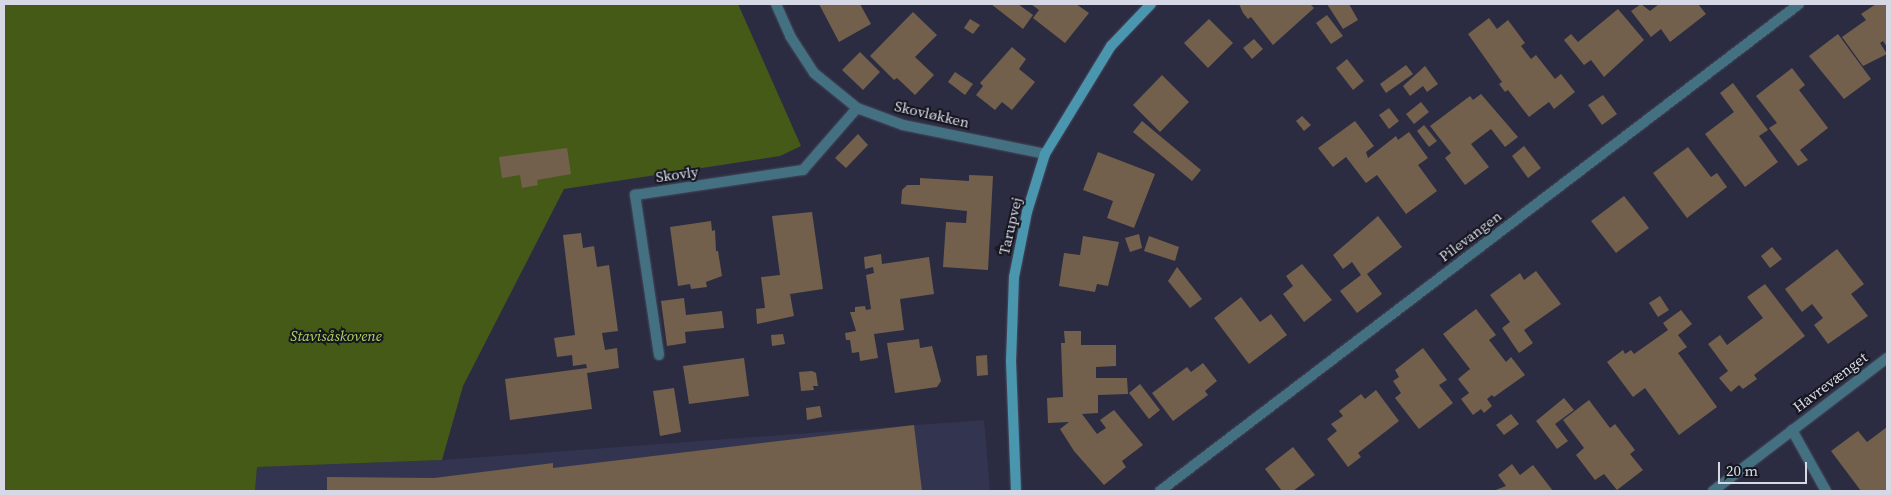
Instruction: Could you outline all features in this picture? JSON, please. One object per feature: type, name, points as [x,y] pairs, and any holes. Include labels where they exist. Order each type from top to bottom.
[{"type":"street","name":"Skovløkken","points":[[776,4],[814,73],[857,108],[902,125],[1045,154]]},
{"type":"street","name":"Tarupvej","points":[[1016,491],[1011,362],[1014,277],[1027,212],[1045,154],[1111,46],[1151,4]]},
{"type":"street","name":"Pilevangen","points":[[1160,491],[1799,4]]},
{"type":"street","name":"Skovly","points":[[659,355],[634,195],[803,170],[857,108]]},
{"type":"street","name":"Havrevænget","points":[[1719,489],[1792,430],[1887,358]]},
{"type":"street","name":"Havrevænget","points":[[1792,430],[1826,491]]},
{"type":"shaded area","points":[[984,420],[990,491],[255,491],[257,467],[442,460]]},
{"type":"green space","name":"Stavisåskovene","points":[[4,4],[738,4],[801,146],[780,156],[564,189],[463,386],[442,460],[257,467],[255,491],[4,491]]},
{"type":"building","points":[[819,4],[860,4],[871,24],[839,42]]},
{"type":"building","points":[[991,4],[1018,4],[1033,15],[1023,29]]},
{"type":"building","points":[[1031,4],[1076,4],[1089,13],[1065,43],[1033,18],[1039,10]]},
{"type":"building","points":[[1239,4],[1310,4],[1314,8],[1273,45],[1251,17],[1248,19],[1243,13]]},
{"type":"building","points":[[1327,4],[1349,4],[1358,20],[1343,29]]},
{"type":"building","points":[[1641,4],[1650,11],[1659,4],[1698,4],[1706,14],[1670,42],[1661,29],[1651,37],[1631,11]]},
{"type":"building","points":[[1876,4],[1887,4],[1887,47],[1883,41],[1880,43],[1887,54],[1863,66],[1842,37],[1866,20],[1861,14]]},
{"type":"building","points":[[1618,9],[1644,40],[1604,77],[1591,60],[1584,65],[1564,40],[1571,34],[1578,42]]},
{"type":"building","points":[[913,12],[937,35],[915,57],[934,75],[915,95],[897,78],[894,80],[870,56]]},
{"type":"building","points":[[1327,15],[1343,36],[1331,44],[1316,23]]},
{"type":"building","points":[[1489,18],[1497,29],[1508,20],[1525,43],[1521,46],[1531,59],[1536,55],[1555,79],[1561,74],[1575,92],[1554,109],[1549,102],[1529,117],[1508,90],[1505,92],[1499,84],[1502,82],[1468,34]]},
{"type":"building","points":[[970,19],[980,25],[973,34],[964,28]]},
{"type":"building","points":[[1209,19],[1233,43],[1208,68],[1184,43]]},
{"type":"building","points":[[1838,34],[1871,79],[1844,99],[1809,56]]},
{"type":"building","points":[[1254,39],[1263,49],[1252,59],[1243,48]]},
{"type":"building","points":[[1012,47],[1026,59],[1019,69],[1035,82],[1012,110],[1002,102],[995,110],[976,95],[983,86],[980,83]]},
{"type":"building","points":[[860,52],[880,72],[863,90],[842,70]]},
{"type":"building","points":[[1347,59],[1364,81],[1353,90],[1336,68]]},
{"type":"building","points":[[1406,65],[1413,74],[1386,93],[1380,84]]},
{"type":"building","points":[[1425,66],[1438,84],[1427,92],[1423,86],[1410,96],[1403,86]]},
{"type":"building","points":[[1792,68],[1805,85],[1799,90],[1828,128],[1800,150],[1808,160],[1798,166],[1769,128],[1777,123],[1756,96]]},
{"type":"building","points":[[955,72],[973,84],[965,95],[948,82]]},
{"type":"building","points":[[1162,75],[1189,102],[1160,132],[1133,105]]},
{"type":"building","points":[[1733,83],[1768,130],[1759,136],[1778,162],[1745,187],[1705,134],[1734,112],[1720,93]]},
{"type":"building","points":[[1481,94],[1518,137],[1505,147],[1491,129],[1471,144],[1489,167],[1465,185],[1445,158],[1451,153],[1430,126],[1470,96],[1473,100]]},
{"type":"building","points":[[1603,95],[1617,114],[1602,125],[1588,105]]},
{"type":"building","points":[[1421,102],[1429,112],[1414,124],[1406,114]]},
{"type":"building","points":[[1389,108],[1399,121],[1389,129],[1379,115]]},
{"type":"building","points":[[1302,116],[1311,125],[1304,131],[1296,121]]},
{"type":"building","points":[[1142,121],[1201,170],[1192,181],[1133,132]]},
{"type":"building","points":[[1355,121],[1374,146],[1366,152],[1368,158],[1396,136],[1398,140],[1409,132],[1428,158],[1418,165],[1437,191],[1406,214],[1377,175],[1366,183],[1346,157],[1333,167],[1318,148]]},
{"type":"building","points":[[1424,125],[1437,141],[1429,147],[1417,131]]},
{"type":"building","points":[[858,134],[868,145],[846,168],[835,158]]},
{"type":"building","points":[[1524,146],[1541,168],[1528,178],[1512,156]]},
{"type":"building","points":[[1688,147],[1711,177],[1717,173],[1727,187],[1687,218],[1653,173]]},
{"type":"building","points":[[567,148],[571,174],[537,180],[538,185],[522,188],[520,175],[502,178],[499,157]]},
{"type":"building","points":[[1098,152],[1155,174],[1134,228],[1107,218],[1113,201],[1083,190]]},
{"type":"building","points":[[969,175],[993,176],[988,270],[943,267],[946,222],[966,223],[967,211],[901,204],[902,190],[907,185],[920,185],[920,178],[969,181]]},
{"type":"building","points":[[1624,196],[1649,228],[1616,253],[1591,221]]},
{"type":"building","points":[[812,212],[823,289],[790,294],[794,316],[757,324],[756,309],[765,308],[761,277],[780,275],[772,216]]},
{"type":"building","points":[[1378,216],[1402,247],[1367,274],[1382,294],[1357,313],[1340,291],[1361,275],[1352,262],[1343,269],[1333,255]]},
{"type":"building","points":[[711,221],[712,231],[715,230],[716,251],[718,251],[722,276],[706,282],[707,287],[691,289],[690,284],[678,286],[670,227]]},
{"type":"building","points":[[581,233],[583,248],[594,246],[597,267],[609,265],[618,331],[602,333],[605,350],[617,348],[619,368],[587,373],[592,409],[510,420],[505,379],[587,368],[586,364],[573,366],[572,355],[557,357],[554,338],[575,335],[563,235]]},
{"type":"building","points":[[1139,234],[1142,248],[1130,252],[1125,238]]},
{"type":"building","points":[[1083,236],[1119,242],[1108,286],[1097,284],[1095,292],[1059,286],[1064,253],[1080,255]]},
{"type":"building","points":[[1149,236],[1179,247],[1175,261],[1144,251]]},
{"type":"building","points":[[1772,247],[1782,259],[1770,268],[1761,256]]},
{"type":"building","points":[[1837,249],[1864,284],[1851,294],[1868,316],[1828,344],[1814,325],[1823,318],[1812,304],[1802,312],[1785,289]]},
{"type":"building","points":[[881,254],[882,264],[929,257],[934,294],[900,299],[904,330],[874,334],[878,358],[860,361],[859,352],[852,353],[850,340],[846,340],[845,333],[856,331],[850,312],[855,312],[855,307],[865,306],[866,310],[871,309],[866,275],[874,273],[873,267],[865,269],[864,257]]},
{"type":"building","points":[[1302,264],[1332,300],[1304,322],[1283,294],[1293,286],[1286,276]]},
{"type":"building","points":[[1177,267],[1202,299],[1190,308],[1168,281]]},
{"type":"building","points":[[1536,271],[1561,304],[1524,330],[1533,343],[1519,353],[1502,328],[1510,322],[1490,295],[1520,273],[1524,280]]},
{"type":"building","points":[[1765,284],[1805,336],[1754,375],[1757,379],[1743,389],[1739,385],[1731,392],[1719,378],[1728,371],[1708,344],[1720,335],[1727,345],[1763,318],[1747,297]]},
{"type":"building","points":[[1660,296],[1669,310],[1658,317],[1649,303]]},
{"type":"building","points":[[1241,297],[1260,322],[1271,314],[1287,335],[1249,364],[1214,318]]},
{"type":"building","points":[[684,298],[686,315],[722,311],[724,328],[685,332],[686,343],[667,346],[661,301]]},
{"type":"building","points":[[1476,309],[1496,335],[1489,340],[1506,362],[1511,357],[1525,375],[1494,397],[1492,395],[1487,399],[1492,406],[1484,413],[1481,409],[1473,415],[1461,399],[1469,393],[1458,379],[1470,369],[1443,334]]},
{"type":"building","points":[[1681,310],[1692,324],[1678,335],[1687,347],[1678,353],[1717,407],[1679,435],[1645,388],[1633,397],[1607,362],[1623,350],[1625,354],[1631,350],[1634,354],[1668,330],[1663,323]]},
{"type":"building","points":[[1064,331],[1081,331],[1081,345],[1116,345],[1116,366],[1096,367],[1096,378],[1127,378],[1128,394],[1098,395],[1098,413],[1082,414],[1097,434],[1106,428],[1100,420],[1114,410],[1143,445],[1122,461],[1126,467],[1104,485],[1074,451],[1060,429],[1069,422],[1048,423],[1047,398],[1063,397],[1061,343],[1065,343]]},
{"type":"building","points":[[783,334],[785,344],[772,346],[771,335]]},
{"type":"building","points":[[919,339],[920,348],[932,346],[941,381],[937,387],[895,393],[887,343]]},
{"type":"building","points":[[1423,348],[1447,380],[1439,385],[1453,403],[1419,429],[1395,398],[1401,393],[1393,381],[1399,377],[1395,370]]},
{"type":"building","points":[[987,355],[988,375],[977,376],[976,356]]},
{"type":"building","points":[[744,358],[749,396],[689,404],[683,366]]},
{"type":"building","points":[[1203,363],[1217,381],[1205,391],[1208,395],[1173,421],[1152,393],[1187,367],[1191,372]]},
{"type":"building","points":[[812,371],[816,373],[818,386],[813,386],[814,390],[801,391],[799,372]]},
{"type":"building","points":[[1140,384],[1160,410],[1149,419],[1129,393]]},
{"type":"building","points":[[674,388],[681,432],[660,436],[653,391]]},
{"type":"building","points":[[1376,390],[1399,421],[1358,453],[1361,457],[1348,467],[1327,439],[1337,431],[1331,424],[1343,416],[1339,411],[1361,394],[1365,399]]},
{"type":"building","points":[[1564,398],[1574,410],[1555,424],[1568,441],[1557,449],[1536,421]]},
{"type":"building","points":[[1589,400],[1610,428],[1615,424],[1635,450],[1630,454],[1643,470],[1617,490],[1604,474],[1595,480],[1576,455],[1584,448],[1563,420]]},
{"type":"building","points":[[820,406],[822,417],[807,420],[806,408]]},
{"type":"building","points":[[1511,414],[1519,424],[1504,435],[1496,425]]},
{"type":"building","points":[[914,425],[922,491],[327,491],[327,477],[434,478],[553,463],[553,468]]},
{"type":"building","points":[[1887,427],[1887,491],[1861,491],[1831,451],[1858,431],[1867,442]]},
{"type":"building","points":[[1293,447],[1315,475],[1293,491],[1282,491],[1265,469]]},
{"type":"building","points":[[1512,464],[1520,475],[1533,465],[1553,491],[1493,491],[1506,486],[1498,475]]}]
